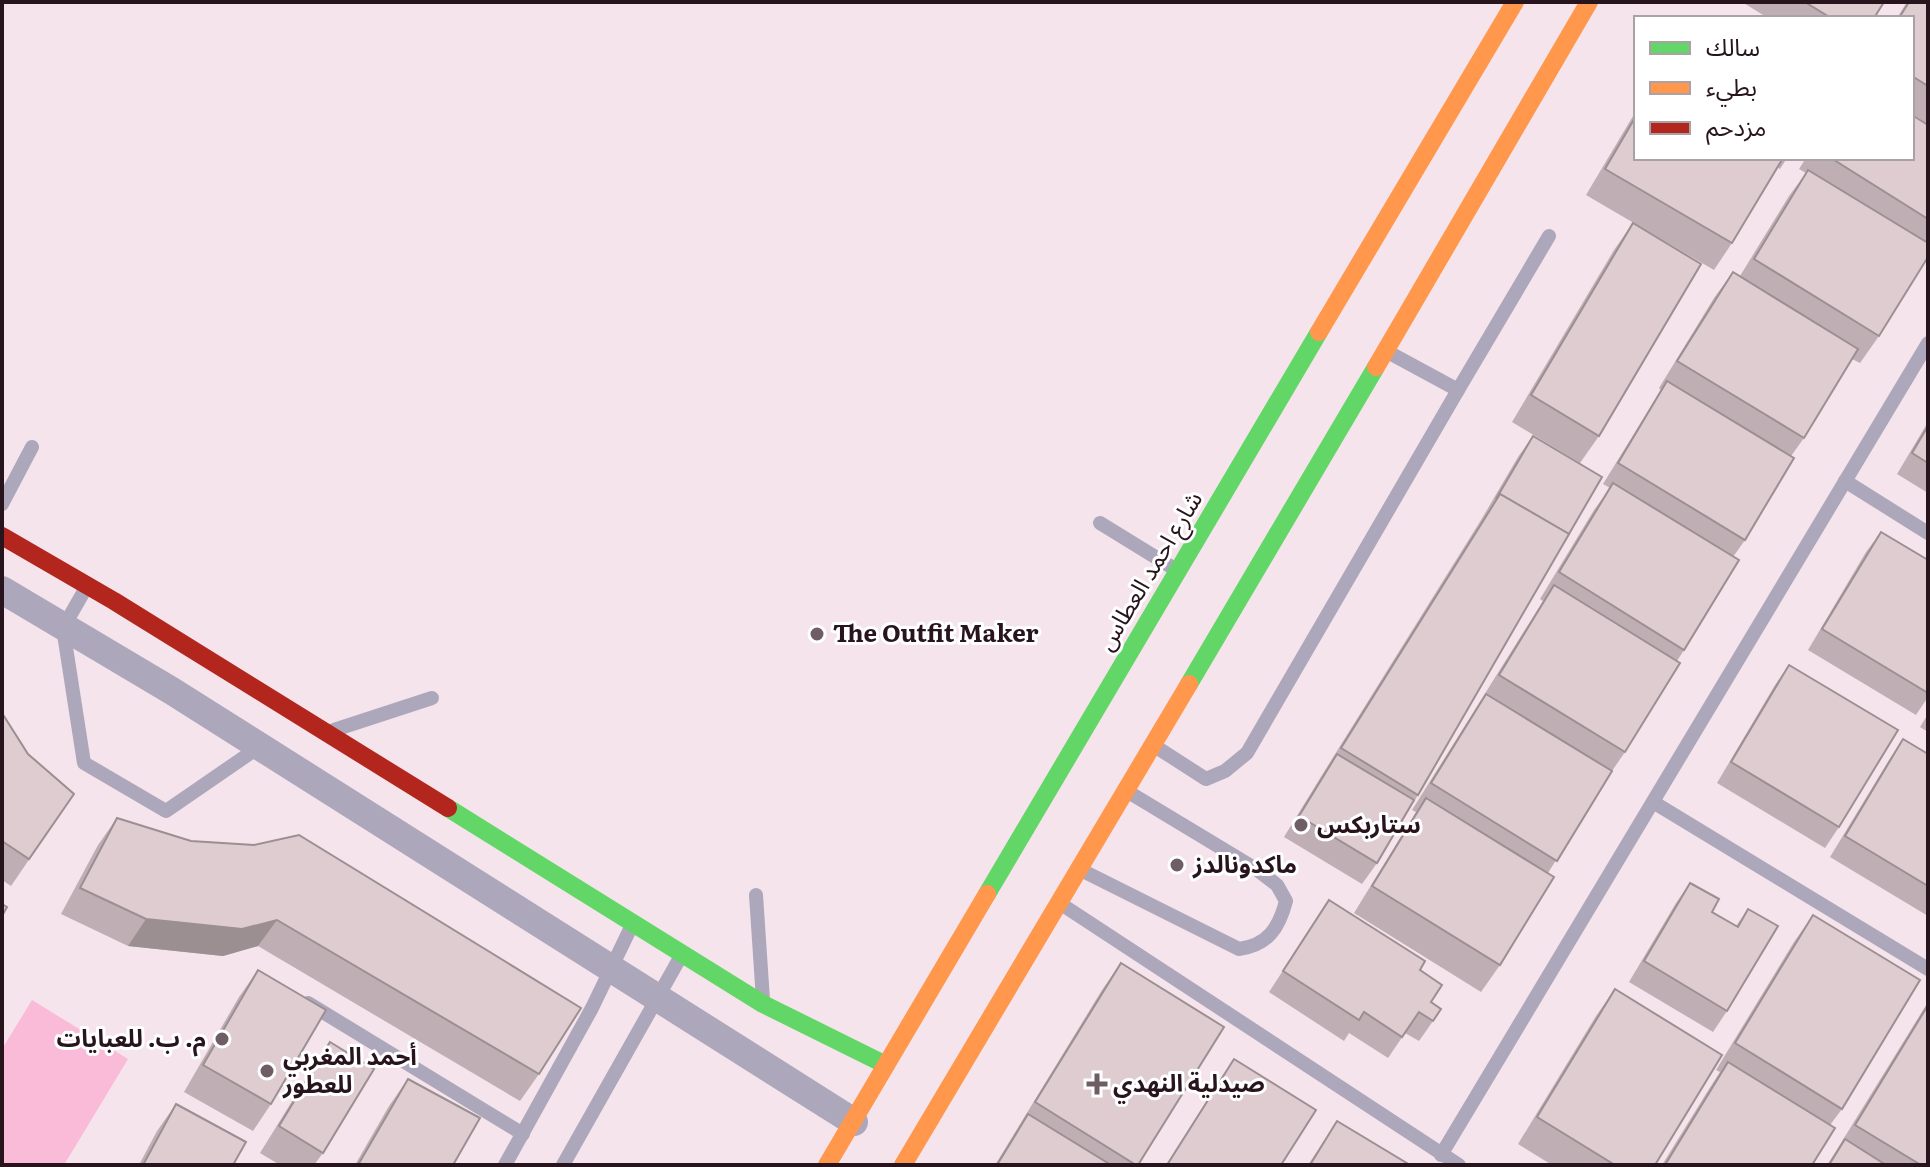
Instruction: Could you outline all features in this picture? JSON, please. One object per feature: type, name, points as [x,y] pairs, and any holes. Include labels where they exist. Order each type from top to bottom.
[{"type":"street","name":"شارع احمد العطاس","points":[[827,1165],[1515,2]]},
{"type":"street","points":[[903,1165],[1386,351],[1589,2]]},
{"type":"street","points":[[2,536],[326,732],[763,1004],[886,1065]]},
{"type":"street","points":[[2,590],[172,691],[854,1122]]},
{"type":"lane","points":[[1151,743],[1206,779],[1225,771],[1247,753],[1549,236]]},
{"type":"lane","points":[[1441,1155],[1928,343]]},
{"type":"lane","points":[[1386,351],[1458,390]]},
{"type":"lane","points":[[2,504],[32,447]]},
{"type":"lane","points":[[1845,481],[1928,533]]},
{"type":"lane","points":[[1100,523],[1178,571]]},
{"type":"lane","points":[[87,586],[63,628],[84,763],[166,811],[259,747]]},
{"type":"lane","points":[[326,732],[432,698]]},
{"type":"lane","points":[[1077,868],[1239,949],[1265,941],[1282,917],[1286,901],[1277,885],[1256,869],[1125,790]]},
{"type":"lane","points":[[1653,802],[1928,969]]},
{"type":"lane","points":[[756,895],[763,1004]]},
{"type":"lane","points":[[1057,901],[1459,1165]]},
{"type":"lane","points":[[505,1165],[592,1008],[633,923]]},
{"type":"lane","points":[[563,1165],[682,953]]},
{"type":"lane","points":[[292,994],[523,1134]]},
{"type":"shaded area","points":[[32,1000],[128,1059],[64,1165],[2,1165],[2,1049]]},
{"type":"building","points":[[1805,2],[1884,2],[1875,16],[1828,16]]},
{"type":"building","points":[[1909,2],[1928,2],[1928,86],[1914,77],[1914,16],[1900,16]]},
{"type":"building","points":[[1914,116],[1928,125],[1928,219],[1834,160],[1914,160]]},
{"type":"building","points":[[1634,119],[1634,160],[1782,160],[1732,243],[1605,169]]},
{"type":"building","points":[[1808,170],[1928,243],[1928,257],[1879,336],[1754,259]]},
{"type":"building","points":[[1633,223],[1701,264],[1599,436],[1531,395]]},
{"type":"building","points":[[1733,272],[1858,349],[1804,438],[1677,361]]},
{"type":"building","points":[[1667,381],[1794,458],[1745,540],[1618,463]]},
{"type":"building","points":[[1928,426],[1928,463],[1912,453]]},
{"type":"building","points":[[1533,436],[1602,477],[1569,534],[1500,494],[1496,499]]},
{"type":"building","points":[[1613,483],[1739,560],[1684,650],[1559,572]]},
{"type":"building","points":[[1500,494],[1569,534],[1418,795],[1341,748]]},
{"type":"building","points":[[1881,532],[1928,560],[1928,693],[1822,629]]},
{"type":"building","points":[[1554,585],[1680,663],[1625,752],[1499,675]]},
{"type":"building","points":[[1789,665],[1898,730],[1839,827],[1731,762]]},
{"type":"building","points":[[1486,694],[1612,771],[1557,861],[1431,783]]},
{"type":"building","points":[[2,713],[28,754],[74,794],[29,859],[2,841]]},
{"type":"building","points":[[1903,739],[1928,754],[1928,886],[1845,836]]},
{"type":"building","points":[[1337,754],[1414,800],[1377,863],[1299,816]]},
{"type":"building","points":[[1426,798],[1554,877],[1500,965],[1372,886]]},
{"type":"building","points":[[117,818],[191,841],[254,845],[299,835],[581,1008],[539,1074],[277,920],[242,929],[146,919],[80,888]]},
{"type":"building","points":[[1690,883],[1719,899],[1712,912],[1738,927],[1748,909],[1778,926],[1727,1011],[1644,961]]},
{"type":"building","points":[[1329,900],[1425,961],[1420,970],[1442,985],[1431,1002],[1441,1009],[1433,1021],[1419,1012],[1402,1037],[1364,1012],[1359,1020],[1283,971]]},
{"type":"building","points":[[1813,915],[1920,980],[1842,1109],[1735,1043]]},
{"type":"building","points":[[1121,963],[1224,1027],[1138,1165],[1035,1102]]},
{"type":"building","points":[[258,970],[326,1010],[271,1104],[203,1065]]},
{"type":"building","points":[[1615,989],[1722,1055],[1655,1165],[1615,1165],[1537,1117]]},
{"type":"building","points":[[1928,1005],[1928,1165],[1921,1165],[1855,1125]]},
{"type":"building","points":[[330,1042],[374,1069],[323,1153],[279,1126]]},
{"type":"building","points":[[1234,1059],[1316,1110],[1281,1165],[1167,1165]]},
{"type":"building","points":[[1728,1062],[1835,1128],[1812,1165],[1665,1165]]},
{"type":"building","points":[[408,1079],[480,1118],[453,1165],[358,1165]]},
{"type":"building","points":[[176,1104],[246,1142],[233,1165],[143,1165]]},
{"type":"building","points":[[1028,1114],[1111,1165],[997,1165]]},
{"type":"building","points":[[1337,1121],[1410,1165],[1310,1165]]},
{"type":"building","points":[[1845,1139],[1886,1165],[1829,1165]]},
{"type":"traffic: fast","points":[[987,894],[1319,332]]},
{"type":"traffic: fast","points":[[1189,684],[1376,367]]},
{"type":"traffic: fast","points":[[448,808],[763,1004],[886,1065]]},
{"type":"traffic: slow","points":[[1319,332],[1515,2]]},
{"type":"traffic: slow","points":[[1376,367],[1589,2]]},
{"type":"traffic: slow","points":[[903,1165],[1189,684]]},
{"type":"traffic: slow","points":[[827,1165],[987,894]]},
{"type":"traffic: jam","points":[[2,536],[114,601],[448,808]]},
{"type":"place","name":"The Outfit Maker","points":[[817,634]]},
{"type":"place","name":"ستاربكس","points":[[1301,825]]},
{"type":"place","name":"ماكدونالدز","points":[[1177,865]]},
{"type":"place","name":"م. ب. للعبايات","points":[[222,1039]]},
{"type":"place","name":"أحمد المغربي للعطور","points":[[267,1071]]},
{"type":"place","name":"صيدلية النهدي","points":[[1097,1084]]}]
